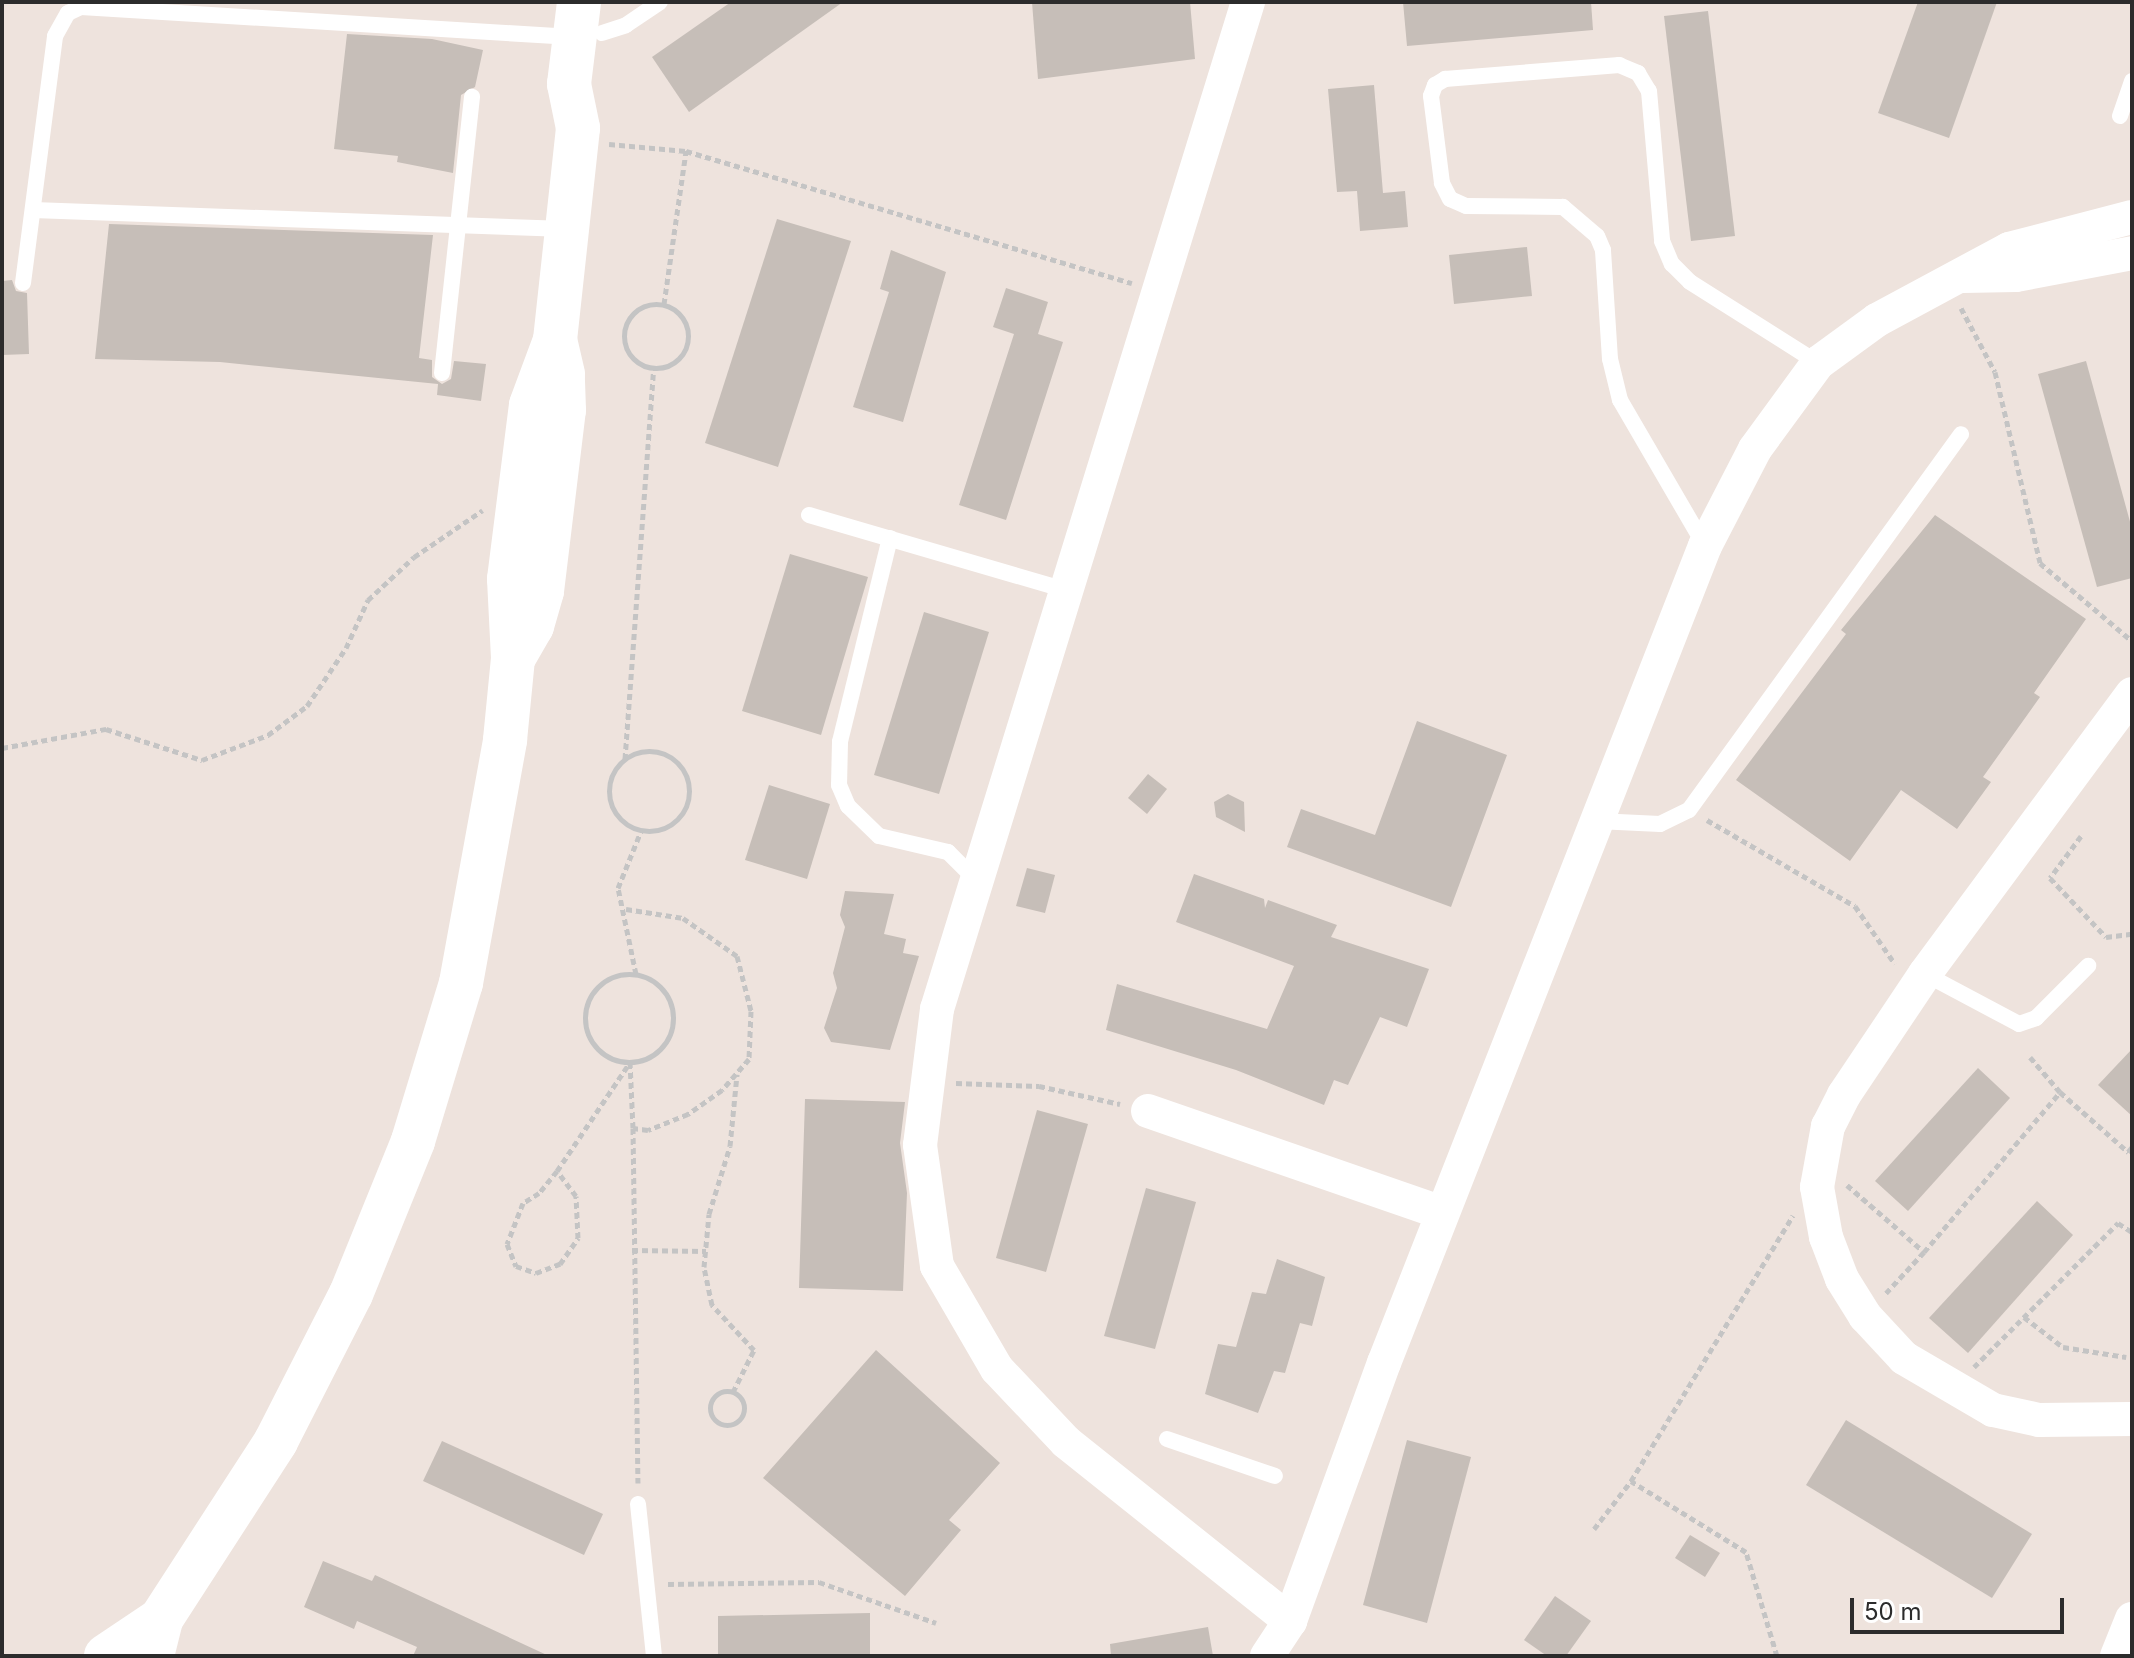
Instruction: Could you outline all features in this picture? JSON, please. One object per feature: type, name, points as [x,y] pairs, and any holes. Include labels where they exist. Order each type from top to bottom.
[{"type":"main road","points":[[106,1656],[156,1638],[234,1512],[315,1368],[413,1141],[479,903],[513,658],[509,579],[534,388],[555,340],[577,134],[594,89],[591,18]]},
{"type":"main road","points":[[513,658],[532,626],[542,591],[564,410],[563,374],[555,340]]},
{"type":"street","points":[[1248,2],[937,1009],[924,1083],[920,1145],[937,1266],[964,1320],[1037,1416],[1292,1634]]},
{"type":"street","points":[[1267,1656],[1292,1634],[1442,1213],[1705,546],[1755,449],[1818,363],[1877,320],[2034,240],[2132,217]]},
{"type":"street","points":[[1955,280],[2016,275],[2132,253]]},
{"type":"street","points":[[2132,694],[1925,974],[1844,1095],[1818,1174],[1826,1237],[1842,1279],[1865,1316],[1904,1358],[1951,1390],[1993,1410],[2039,1420],[2132,1419]]},
{"type":"street","points":[[1134,1108],[1442,1213]]},
{"type":"street","points":[[2117,1656],[2132,1619]]},
{"type":"lane","points":[[23,283],[55,36],[59,23],[81,7],[591,18],[626,25],[660,2]]},
{"type":"lane","points":[[1705,546],[1620,400],[1610,359],[1603,250],[1597,236],[1563,207],[1466,206],[1450,199],[1442,183],[1431,96],[1435,85],[1445,79],[1619,65],[1638,73],[1649,91],[1662,241],[1672,264],[1690,282],[1818,363]]},
{"type":"lane","points":[[2120,116],[2132,81]]},
{"type":"lane","points":[[442,373],[472,97]]},
{"type":"lane","points":[[33,210],[567,229]]},
{"type":"lane","points":[[1597,821],[1660,824],[1689,810],[1961,434]]},
{"type":"lane","points":[[809,515],[1065,590]]},
{"type":"lane","points":[[890,538],[840,742],[839,785],[854,814],[879,836],[948,852],[975,879]]},
{"type":"lane","points":[[1925,974],[2019,1024],[2036,1018],[2088,966]]},
{"type":"lane","points":[[1167,1439],[1275,1476]]},
{"type":"lane","points":[[638,1504],[643,1585],[654,1656]]},
{"type":"path","points":[[577,134],[686,151],[1160,291]]},
{"type":"path","points":[[664,304],[686,151]]},
{"type":"path","points":[[1955,280],[1995,372],[2040,563],[2132,641]]},
{"type":"path","points":[[664,304],[686,325],[687,346],[674,362],[654,368],[627,352],[623,330],[634,312],[664,304]]},
{"type":"path","points":[[625,759],[649,751],[663,753],[683,770],[689,795],[678,820],[667,827],[641,831],[618,818],[611,806],[610,781],[625,759],[654,368]]},
{"type":"path","points":[[2,748],[106,729],[202,760],[268,735],[307,706],[346,648],[368,600],[414,557],[521,485]]},
{"type":"path","points":[[1689,810],[1855,906],[1898,968],[1925,974]]},
{"type":"path","points":[[636,974],[626,909],[618,888],[641,831]]},
{"type":"path","points":[[2081,836],[2050,878],[2106,937],[2132,934]]},
{"type":"path","points":[[626,909],[683,918],[737,956],[751,1011],[749,1059],[737,1073],[688,1114],[648,1130],[633,1128]]},
{"type":"path","points":[[557,1171],[576,1196],[578,1238],[560,1264],[536,1273],[516,1266],[507,1244],[523,1203],[557,1171],[630,1063],[657,1053],[667,1042],[673,1014],[662,987],[636,974],[607,979],[587,1000],[584,1015],[591,1043],[601,1054],[630,1063]]},
{"type":"path","points":[[2030,1057],[2060,1092],[2128,1152],[2132,1147]]},
{"type":"path","points":[[630,1063],[638,1504]]},
{"type":"path","points":[[733,1392],[754,1350],[712,1305],[706,1251],[709,1214],[730,1146],[737,1073]]},
{"type":"path","points":[[956,1083],[1039,1086],[1134,1108]]},
{"type":"path","points":[[1865,1316],[1924,1252],[2060,1092]]},
{"type":"path","points":[[1594,1529],[1631,1481],[1818,1174],[1924,1252]]},
{"type":"path","points":[[1951,1390],[2118,1223],[2132,1232]]},
{"type":"path","points":[[632,1250],[706,1251]]},
{"type":"path","points":[[2024,1317],[2063,1347],[2126,1357]]},
{"type":"path","points":[[733,1392],[745,1410],[734,1424],[723,1425],[713,1419],[710,1403],[717,1394],[733,1392]]},
{"type":"path","points":[[1631,1481],[1746,1552],[1777,1656]]},
{"type":"path","points":[[643,1585],[819,1582],[936,1623]]},
{"type":"building","points":[[731,2],[843,2],[689,112],[652,57]]},
{"type":"building","points":[[1032,2],[1190,2],[1195,59],[1038,79]]},
{"type":"building","points":[[1403,2],[1591,2],[1593,30],[1407,46]]},
{"type":"building","points":[[1918,2],[1997,2],[1949,138],[1878,113]]},
{"type":"building","points":[[1708,11],[1735,236],[1691,241],[1664,16]]},
{"type":"building","points":[[347,34],[432,39],[483,50],[475,87],[461,95],[453,173],[397,162],[398,156],[334,149]]},
{"type":"building","points":[[1374,85],[1383,193],[1405,191],[1408,227],[1360,231],[1357,191],[1337,192],[1328,89]]},
{"type":"building","points":[[777,219],[851,241],[778,467],[705,443]]},
{"type":"building","points":[[109,224],[433,235],[419,358],[432,360],[432,377],[442,384],[451,379],[454,361],[486,364],[481,401],[437,395],[438,384],[220,362],[95,359]]},
{"type":"building","points":[[1527,247],[1532,296],[1454,304],[1449,255]]},
{"type":"building","points":[[891,250],[946,272],[903,422],[853,407],[889,292],[880,289]]},
{"type":"building","points":[[12,280],[16,291],[27,293],[29,354],[2,355],[2,281]]},
{"type":"building","points":[[1006,288],[1048,302],[1038,334],[1063,342],[1006,520],[959,505],[1014,334],[993,327]]},
{"type":"building","points":[[2086,361],[2132,529],[2132,578],[2097,587],[2038,374]]},
{"type":"building","points":[[1935,515],[2086,619],[2034,693],[2040,697],[1983,777],[1991,782],[1957,829],[1901,790],[1850,861],[1736,780],[1846,634],[1841,630]]},
{"type":"building","points":[[790,554],[868,577],[821,735],[742,711]]},
{"type":"building","points":[[924,612],[989,632],[939,794],[874,775]]},
{"type":"building","points":[[1417,721],[1507,755],[1451,907],[1287,847],[1301,809],[1375,835]]},
{"type":"building","points":[[1148,774],[1167,789],[1147,814],[1128,798]]},
{"type":"building","points":[[769,785],[830,804],[807,879],[745,860]]},
{"type":"building","points":[[1228,794],[1244,802],[1245,832],[1216,817],[1214,802]]},
{"type":"building","points":[[1027,868],[1055,875],[1045,913],[1016,906]]},
{"type":"building","points":[[1194,874],[1264,899],[1265,908],[1268,900],[1337,925],[1331,937],[1429,969],[1407,1027],[1380,1017],[1348,1085],[1334,1080],[1324,1105],[1236,1070],[1106,1030],[1117,984],[1267,1029],[1294,966],[1176,922]]},
{"type":"building","points":[[845,891],[894,894],[884,934],[906,939],[903,953],[919,956],[890,1050],[831,1042],[824,1028],[837,988],[833,973],[845,927],[840,915]]},
{"type":"building","points":[[2132,1049],[2132,1116],[2098,1085]]},
{"type":"building","points":[[1978,1068],[2010,1098],[1908,1211],[1875,1181]]},
{"type":"building","points":[[805,1099],[905,1102],[900,1143],[907,1193],[903,1291],[799,1288]]},
{"type":"building","points":[[1037,1110],[1088,1124],[1046,1272],[996,1258]]},
{"type":"building","points":[[1146,1188],[1196,1202],[1155,1349],[1104,1336]]},
{"type":"building","points":[[2037,1201],[2073,1235],[1968,1353],[1929,1318]]},
{"type":"building","points":[[1277,1259],[1325,1277],[1312,1326],[1300,1323],[1285,1373],[1274,1371],[1258,1413],[1205,1394],[1218,1344],[1236,1347],[1252,1292],[1266,1294]]},
{"type":"building","points":[[876,1350],[1000,1463],[949,1520],[961,1530],[905,1596],[763,1478]]},
{"type":"building","points":[[1846,1420],[2032,1534],[1992,1598],[1806,1485]]},
{"type":"building","points":[[1407,1440],[1471,1457],[1427,1623],[1363,1605]]},
{"type":"building","points":[[442,1441],[603,1514],[584,1555],[423,1481]]},
{"type":"building","points":[[1690,1535],[1720,1553],[1705,1577],[1675,1558]]},
{"type":"building","points":[[323,1561],[372,1581],[375,1575],[549,1656],[413,1656],[417,1647],[357,1621],[354,1629],[304,1607]]},
{"type":"building","points":[[1555,1596],[1591,1621],[1566,1656],[1547,1656],[1524,1640]]},
{"type":"building","points":[[870,1613],[870,1656],[718,1656],[718,1616]]},
{"type":"building","points":[[1208,1627],[1213,1656],[1111,1656],[1110,1644]]}]
